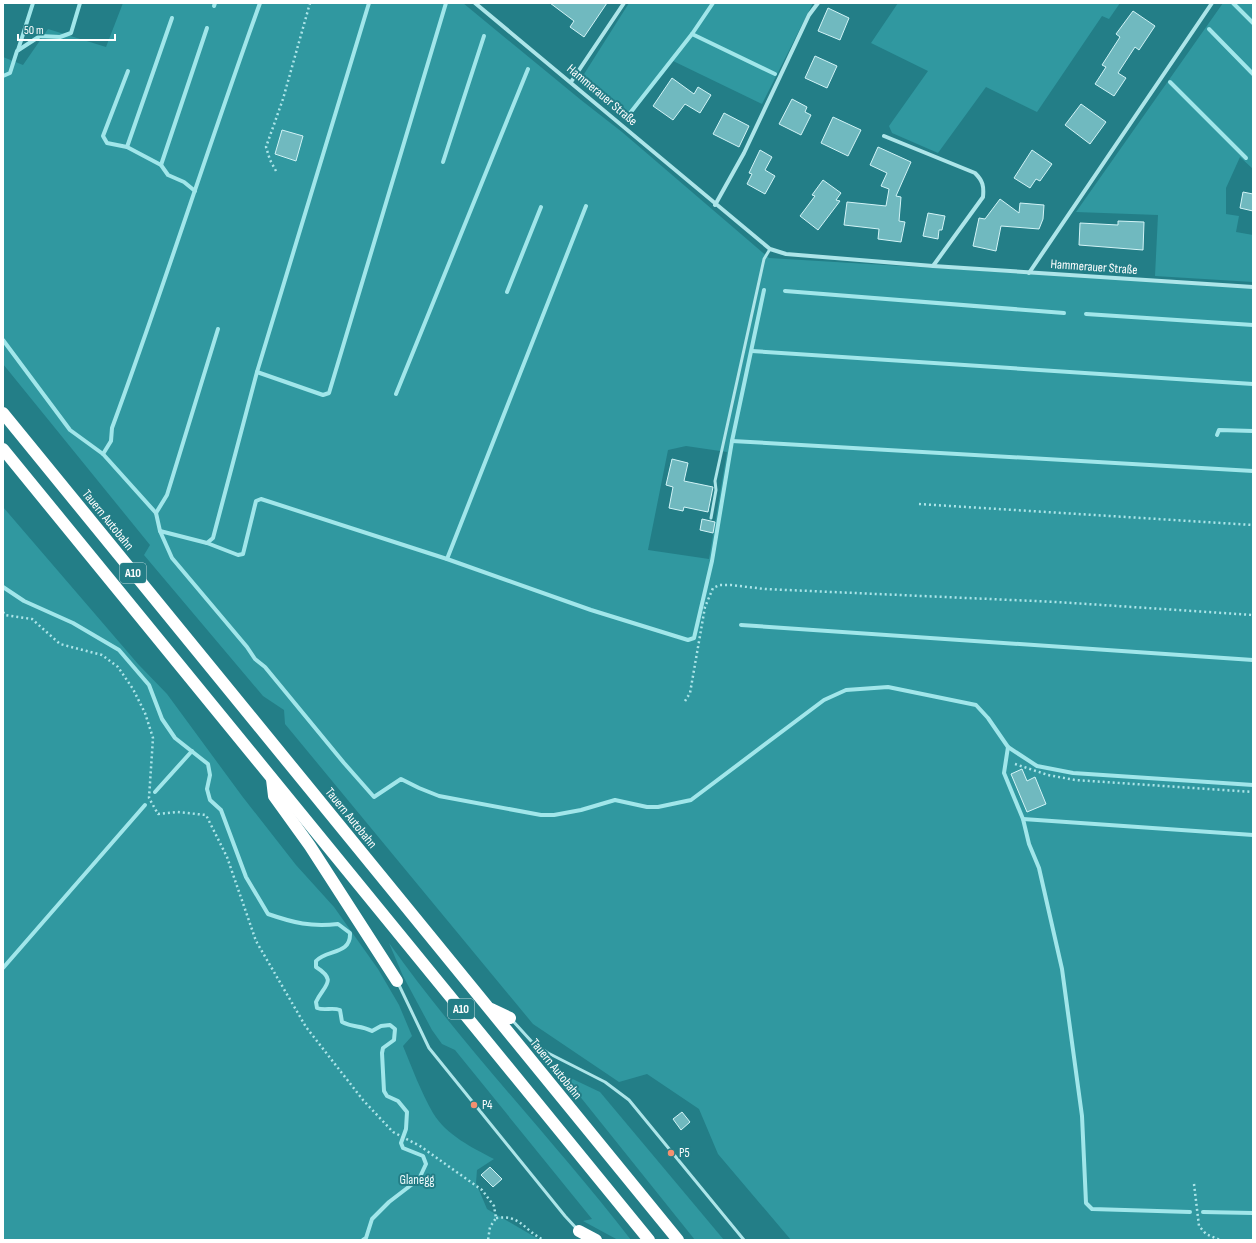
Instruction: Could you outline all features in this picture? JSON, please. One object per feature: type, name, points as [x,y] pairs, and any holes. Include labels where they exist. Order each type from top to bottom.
[{"type":"highway","name":"Tauern Autobahn","points":[[3,413],[678,1240]]},
{"type":"highway","name":"A10","points":[[3,448],[649,1240]]},
{"type":"highway","points":[[272,779],[274,796],[310,846],[397,981]]},
{"type":"highway","points":[[488,1007],[510,1018]]},
{"type":"highway","points":[[579,1231],[596,1240]]},
{"type":"street","name":"Hammerauer Straße","points":[[475,3],[571,82],[715,205],[770,249],[786,254],[933,266],[1253,287]]},
{"type":"street","points":[[571,82],[624,3]]},
{"type":"street","points":[[715,205],[744,153],[809,15],[818,3]]},
{"type":"street","points":[[1029,273],[1212,3]]},
{"type":"street","points":[[884,136],[976,173],[984,186],[983,197],[933,266]]},
{"type":"lane","points":[[711,518],[716,490],[715,481],[764,259],[770,249]]},
{"type":"lane","points":[[397,981],[429,1048],[565,1216],[579,1231]]},
{"type":"lane","points":[[510,1018],[532,1042],[548,1053],[605,1082],[629,1100],[744,1240]]},
{"type":"path","points":[[276,172],[266,147],[283,99],[310,3]]},
{"type":"path","points":[[919,504],[1253,525]]},
{"type":"path","points":[[685,701],[690,693],[705,607],[713,588],[720,585],[765,589],[1057,602],[1253,615]]},
{"type":"path","points":[[3,612],[6,615],[32,619],[60,644],[102,654],[118,667],[133,689],[145,713],[153,738],[149,798],[158,814],[177,812],[206,815],[227,857],[256,941],[306,1027],[363,1100],[393,1132],[420,1146],[482,1190],[494,1206],[496,1218],[490,1227],[488,1240]]},
{"type":"path","points":[[1015,764],[1048,775],[1075,780],[1253,792]]},
{"type":"path","points":[[1194,1184],[1199,1226],[1206,1234],[1220,1240]]},
{"type":"path","points":[[496,1218],[507,1216],[544,1240]]},
{"type":"green space","points":[[123,3],[463,3],[622,132],[769,258],[1253,287],[1253,1240],[791,1240],[718,1154],[699,1109],[647,1074],[619,1082],[533,1024],[285,724],[284,710],[263,696],[144,555],[150,545],[3,364],[3,57],[23,65],[48,29],[106,47]],"holes":[[[686,446],[727,452],[709,559],[648,550],[668,450]]]},
{"type":"green space","points":[[629,3],[813,3],[762,104],[671,60],[627,121],[579,82]]},
{"type":"green space","points":[[898,3],[1120,3],[1109,19],[1102,16],[1037,112],[986,87],[938,153],[892,133],[889,126],[928,71],[871,43]]},
{"type":"green space","points":[[1223,3],[1253,3],[1253,169],[1240,157],[1226,188],[1226,214],[1239,216],[1236,232],[1253,235],[1253,282],[1155,276],[1158,215],[1076,212]]},
{"type":"green space","name":"Glanegg","points":[[3,507],[138,664],[167,694],[242,796],[296,865],[334,907],[378,969],[399,1005],[412,1036],[403,1046],[421,1088],[438,1121],[460,1140],[494,1159],[477,1170],[476,1183],[487,1209],[540,1240],[3,1240]]},
{"type":"green space","points":[[389,943],[447,1019],[571,1166],[631,1240],[618,1240],[583,1221],[592,1219],[455,1050],[442,1044],[432,1030],[403,976]]},
{"type":"green space","points":[[562,1074],[600,1092],[724,1240],[695,1240]]},
{"type":"building","points":[[550,3],[607,3],[584,37],[570,27],[574,21]]},
{"type":"building","points":[[828,8],[849,18],[840,40],[818,31]]},
{"type":"building","points":[[1133,11],[1155,26],[1139,50],[1135,47],[1118,73],[1126,78],[1114,96],[1095,84],[1106,67],[1102,65],[1120,37],[1116,34]]},
{"type":"building","points":[[815,56],[837,66],[827,88],[805,78]]},
{"type":"building","points":[[672,78],[694,94],[698,87],[711,95],[700,113],[685,104],[673,120],[653,106]]},
{"type":"building","points":[[792,99],[807,107],[805,112],[811,115],[801,135],[779,124]]},
{"type":"building","points":[[1081,104],[1106,122],[1090,144],[1065,125]]},
{"type":"building","points":[[724,113],[749,126],[739,147],[713,134]]},
{"type":"building","points":[[833,117],[861,130],[848,156],[821,143]]},
{"type":"building","points":[[282,130],[303,136],[296,161],[275,154]]},
{"type":"building","points":[[878,147],[911,162],[896,196],[901,197],[899,221],[905,222],[901,242],[878,239],[879,229],[844,225],[847,202],[886,206],[889,189],[881,186],[887,173],[870,165]]},
{"type":"building","points":[[760,150],[772,157],[765,170],[775,176],[765,194],[747,184],[752,174],[749,173]]},
{"type":"building","points":[[1032,150],[1052,164],[1040,181],[1036,179],[1030,188],[1014,178]]},
{"type":"building","points":[[823,180],[841,193],[836,200],[840,201],[818,230],[800,216],[815,196],[812,195]]},
{"type":"building","points":[[1243,192],[1253,194],[1253,211],[1240,208]]},
{"type":"building","points":[[1000,199],[1019,213],[1020,203],[1044,205],[1043,219],[1039,229],[1001,226],[996,251],[973,246],[979,218],[985,219]]},
{"type":"building","points":[[928,213],[945,216],[942,230],[939,230],[938,239],[923,236]]},
{"type":"building","points":[[1118,221],[1144,222],[1143,250],[1079,245],[1080,223],[1118,225]]},
{"type":"building","points":[[672,459],[688,463],[684,481],[713,487],[708,512],[684,507],[683,511],[669,508],[673,487],[666,485]]},
{"type":"building","points":[[702,519],[715,522],[713,533],[700,530]]},
{"type":"building","points":[[1022,769],[1027,781],[1035,777],[1046,804],[1027,812],[1011,774]]},
{"type":"building","points":[[682,1112],[690,1122],[681,1130],[673,1119]]},
{"type":"building","points":[[490,1167],[502,1179],[493,1187],[481,1175]]},
{"type":"waterway","points":[[18,50],[33,3]]},
{"type":"waterway","points":[[3,76],[10,73],[17,51],[40,36],[60,37],[71,33],[80,3]]},
{"type":"waterway","points":[[103,454],[111,441],[112,428],[260,3]]},
{"type":"waterway","points":[[207,543],[213,538],[257,372],[369,3]]},
{"type":"waterway","points":[[257,372],[323,395],[329,393],[446,3]]},
{"type":"waterway","points":[[627,117],[692,34],[713,3]]},
{"type":"waterway","points":[[1233,3],[1253,23]]},
{"type":"waterway","points":[[127,147],[172,18]]},
{"type":"waterway","points":[[161,165],[207,28]]},
{"type":"waterway","points":[[1209,29],[1253,74]]},
{"type":"waterway","points":[[692,34],[775,74]]},
{"type":"waterway","points":[[443,162],[484,36]]},
{"type":"waterway","points":[[396,394],[528,69]]},
{"type":"waterway","points":[[128,71],[103,136],[107,143],[127,147],[161,165],[168,175],[184,182],[195,191]]},
{"type":"waterway","points":[[1170,82],[1246,158]]},
{"type":"waterway","points":[[447,559],[586,206]]},
{"type":"waterway","points":[[507,292],[541,207]]},
{"type":"waterway","points":[[160,531],[207,543],[238,555],[243,554],[256,501],[261,499],[447,559],[591,610],[688,640],[694,638],[712,561],[732,441],[764,290]]},
{"type":"waterway","points":[[785,291],[1064,313]]},
{"type":"waterway","points":[[1086,314],[1253,325]]},
{"type":"waterway","points":[[156,513],[167,495],[218,329]]},
{"type":"waterway","points":[[3,340],[70,430],[103,454],[156,513],[160,531],[172,558],[247,647],[255,659],[265,667],[374,797],[401,779],[439,796],[541,815],[554,815],[581,810],[615,800],[647,807],[658,807],[691,800],[824,700],[846,690],[888,687],[976,705],[988,718],[1008,747],[1037,766],[1073,773],[1253,785]]},
{"type":"waterway","points":[[752,351],[1253,384]]},
{"type":"waterway","points":[[1217,435],[1219,430],[1253,431]]},
{"type":"waterway","points":[[732,441],[1253,471]]},
{"type":"waterway","points":[[3,587],[24,601],[73,623],[119,650],[149,685],[162,719],[175,738],[208,764],[210,775],[207,789],[210,800],[221,810],[246,877],[268,914],[303,924],[338,924],[350,933],[347,945],[338,951],[321,957],[316,961],[316,967],[323,972],[328,980],[316,1002],[317,1008],[340,1010],[342,1022],[372,1031],[381,1026],[390,1025],[395,1029],[394,1040],[383,1048],[382,1053],[384,1091],[387,1096],[398,1101],[407,1112],[406,1129],[401,1143],[403,1148],[423,1156],[426,1164],[419,1179],[389,1202],[372,1219],[366,1238],[363,1240]]},
{"type":"waterway","points":[[741,625],[1253,660]]},
{"type":"waterway","points":[[1008,747],[1004,773],[1023,819],[1029,844],[1039,868],[1062,969],[1082,1116],[1086,1203],[1092,1209],[1190,1212]]},
{"type":"waterway","points":[[155,792],[192,751]]},
{"type":"waterway","points":[[3,968],[145,805]]},
{"type":"waterway","points":[[1023,819],[1253,835]]},
{"type":"waterway","points":[[1203,1212],[1253,1213]]},
{"type":"place","name":"P4","points":[[474,1105]]},
{"type":"place","name":"P5","points":[[671,1153]]}]
